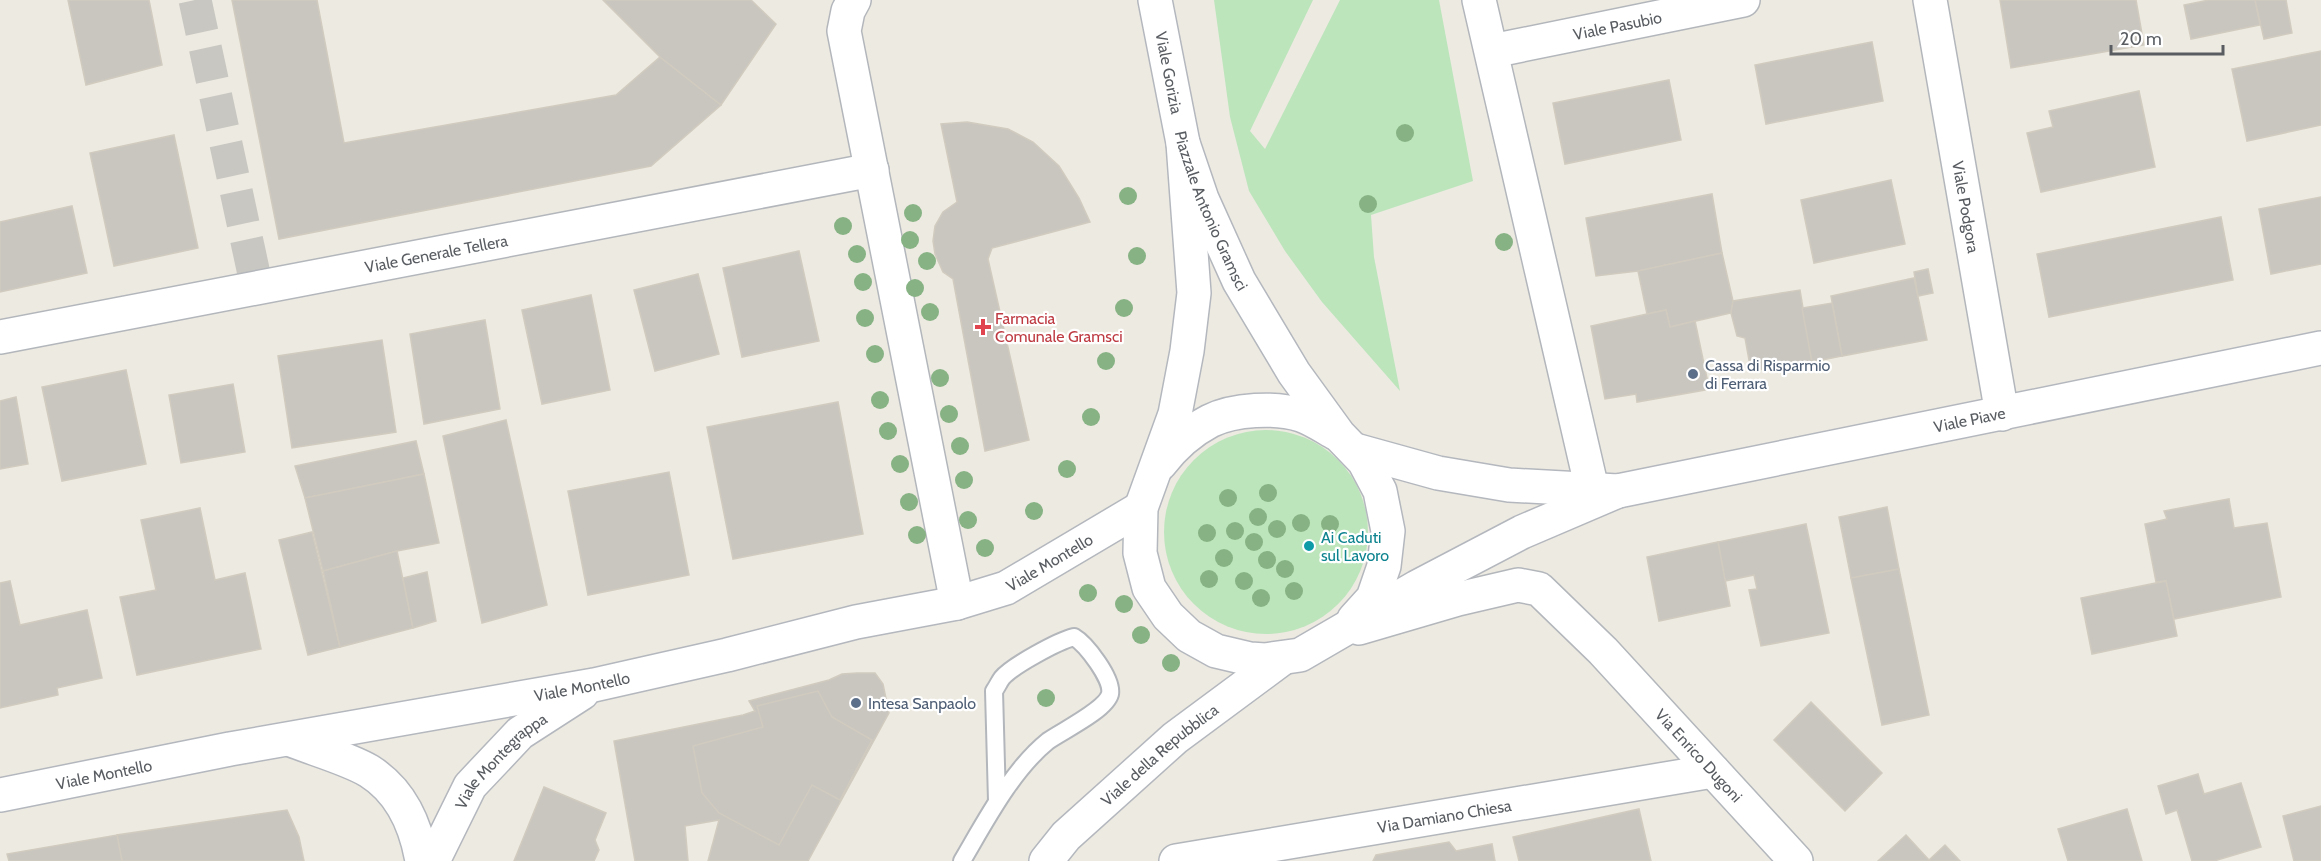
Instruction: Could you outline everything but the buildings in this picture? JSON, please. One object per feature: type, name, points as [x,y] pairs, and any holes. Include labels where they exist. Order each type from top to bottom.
[{"type":"street","points":[[854,0],[848,10],[844,31],[957,603]]},
{"type":"street","name":"Viale Gorizia","points":[[1155,0],[1183,143]]},
{"type":"street","points":[[1479,0],[1605,490]]},
{"type":"street","name":"Viale Pasubio","points":[[1492,51],[1743,0]]},
{"type":"street","name":"Viale Podgora","points":[[1930,0],[2002,414]]},
{"type":"street","name":"Piazzale Antonio Gramsci","points":[[1183,143],[1202,199],[1239,281],[1294,373],[1364,461],[1380,491],[1388,531],[1384,566],[1373,598],[1340,634]]},
{"type":"street","name":"Piazzale Antonio Gramsci","points":[[1183,143],[1194,293],[1176,414],[1141,508],[1140,553],[1149,588],[1168,616],[1189,636],[1216,651],[1250,659],[1300,655],[1418,587],[1605,490]]},
{"type":"street","name":"Viale Generale Tellera","points":[[0,337],[872,170]]},
{"type":"street","name":"Viale Piave","points":[[1605,490],[2002,414],[2321,348]]},
{"type":"street","name":"Piazzale Antonio Gramsci","points":[[1157,468],[1172,449],[1210,421],[1253,410],[1282,411],[1303,416],[1347,442],[1438,473],[1509,486],[1605,490]]},
{"type":"street","name":"Viale Montello","points":[[0,795],[230,749],[594,685],[728,655],[856,622],[957,603],[1006,588],[1141,508]]},
{"type":"street","name":"Piazzale Antonio Gramsci","points":[[1340,634],[1458,598],[1518,585],[1539,589],[1603,651]]},
{"type":"street","name":"Via Enrico Dugoni","points":[[1603,651],[1796,861]]},
{"type":"street","name":"Viale della Repubblica","points":[[1046,861],[1066,836],[1175,738],[1283,658]]},
{"type":"street","name":"Viale Montegrappa","points":[[433,861],[470,786],[520,733],[594,685]]},
{"type":"street","points":[[291,740],[370,771],[402,804],[418,838],[422,861]]},
{"type":"street","name":"Via Damiano Chiesa","points":[[1176,861],[1713,771]]},
{"type":"lane","points":[[962,861],[997,801],[1037,751],[1049,740],[1103,705],[1110,694],[1109,682],[1083,643],[1074,638],[1062,640],[1012,670],[1002,677],[994,691],[997,801]]},
{"type":"green space","points":[[1214,0],[1313,0],[1250,131],[1265,149],[1340,0],[1439,0],[1473,181],[1371,215],[1374,257],[1400,391],[1322,302],[1285,251],[1249,191],[1230,117]]},
{"type":"green space","points":[[1256,430],[1276,430],[1296,434],[1314,442],[1331,453],[1345,467],[1364,502],[1368,532],[1364,562],[1356,580],[1345,597],[1331,611],[1296,630],[1276,634],[1256,634],[1236,630],[1218,622],[1201,611],[1187,597],[1168,562],[1164,542],[1164,522],[1168,502],[1176,484],[1187,467],[1201,453],[1236,434]]},
{"type":"tunnel","points":[[195,0],[257,288]]},
{"type":"place","name":"Farmacia Comunale Gramsci","points":[[983,327]]},
{"type":"place","name":"Cassa di Risparmio di Ferrara","points":[[1693,374]]},
{"type":"place","name":"Ai Caduti sul Lavoro","points":[[1309,546]]},
{"type":"place","name":"Intesa Sanpaolo","points":[[856,703]]}]
